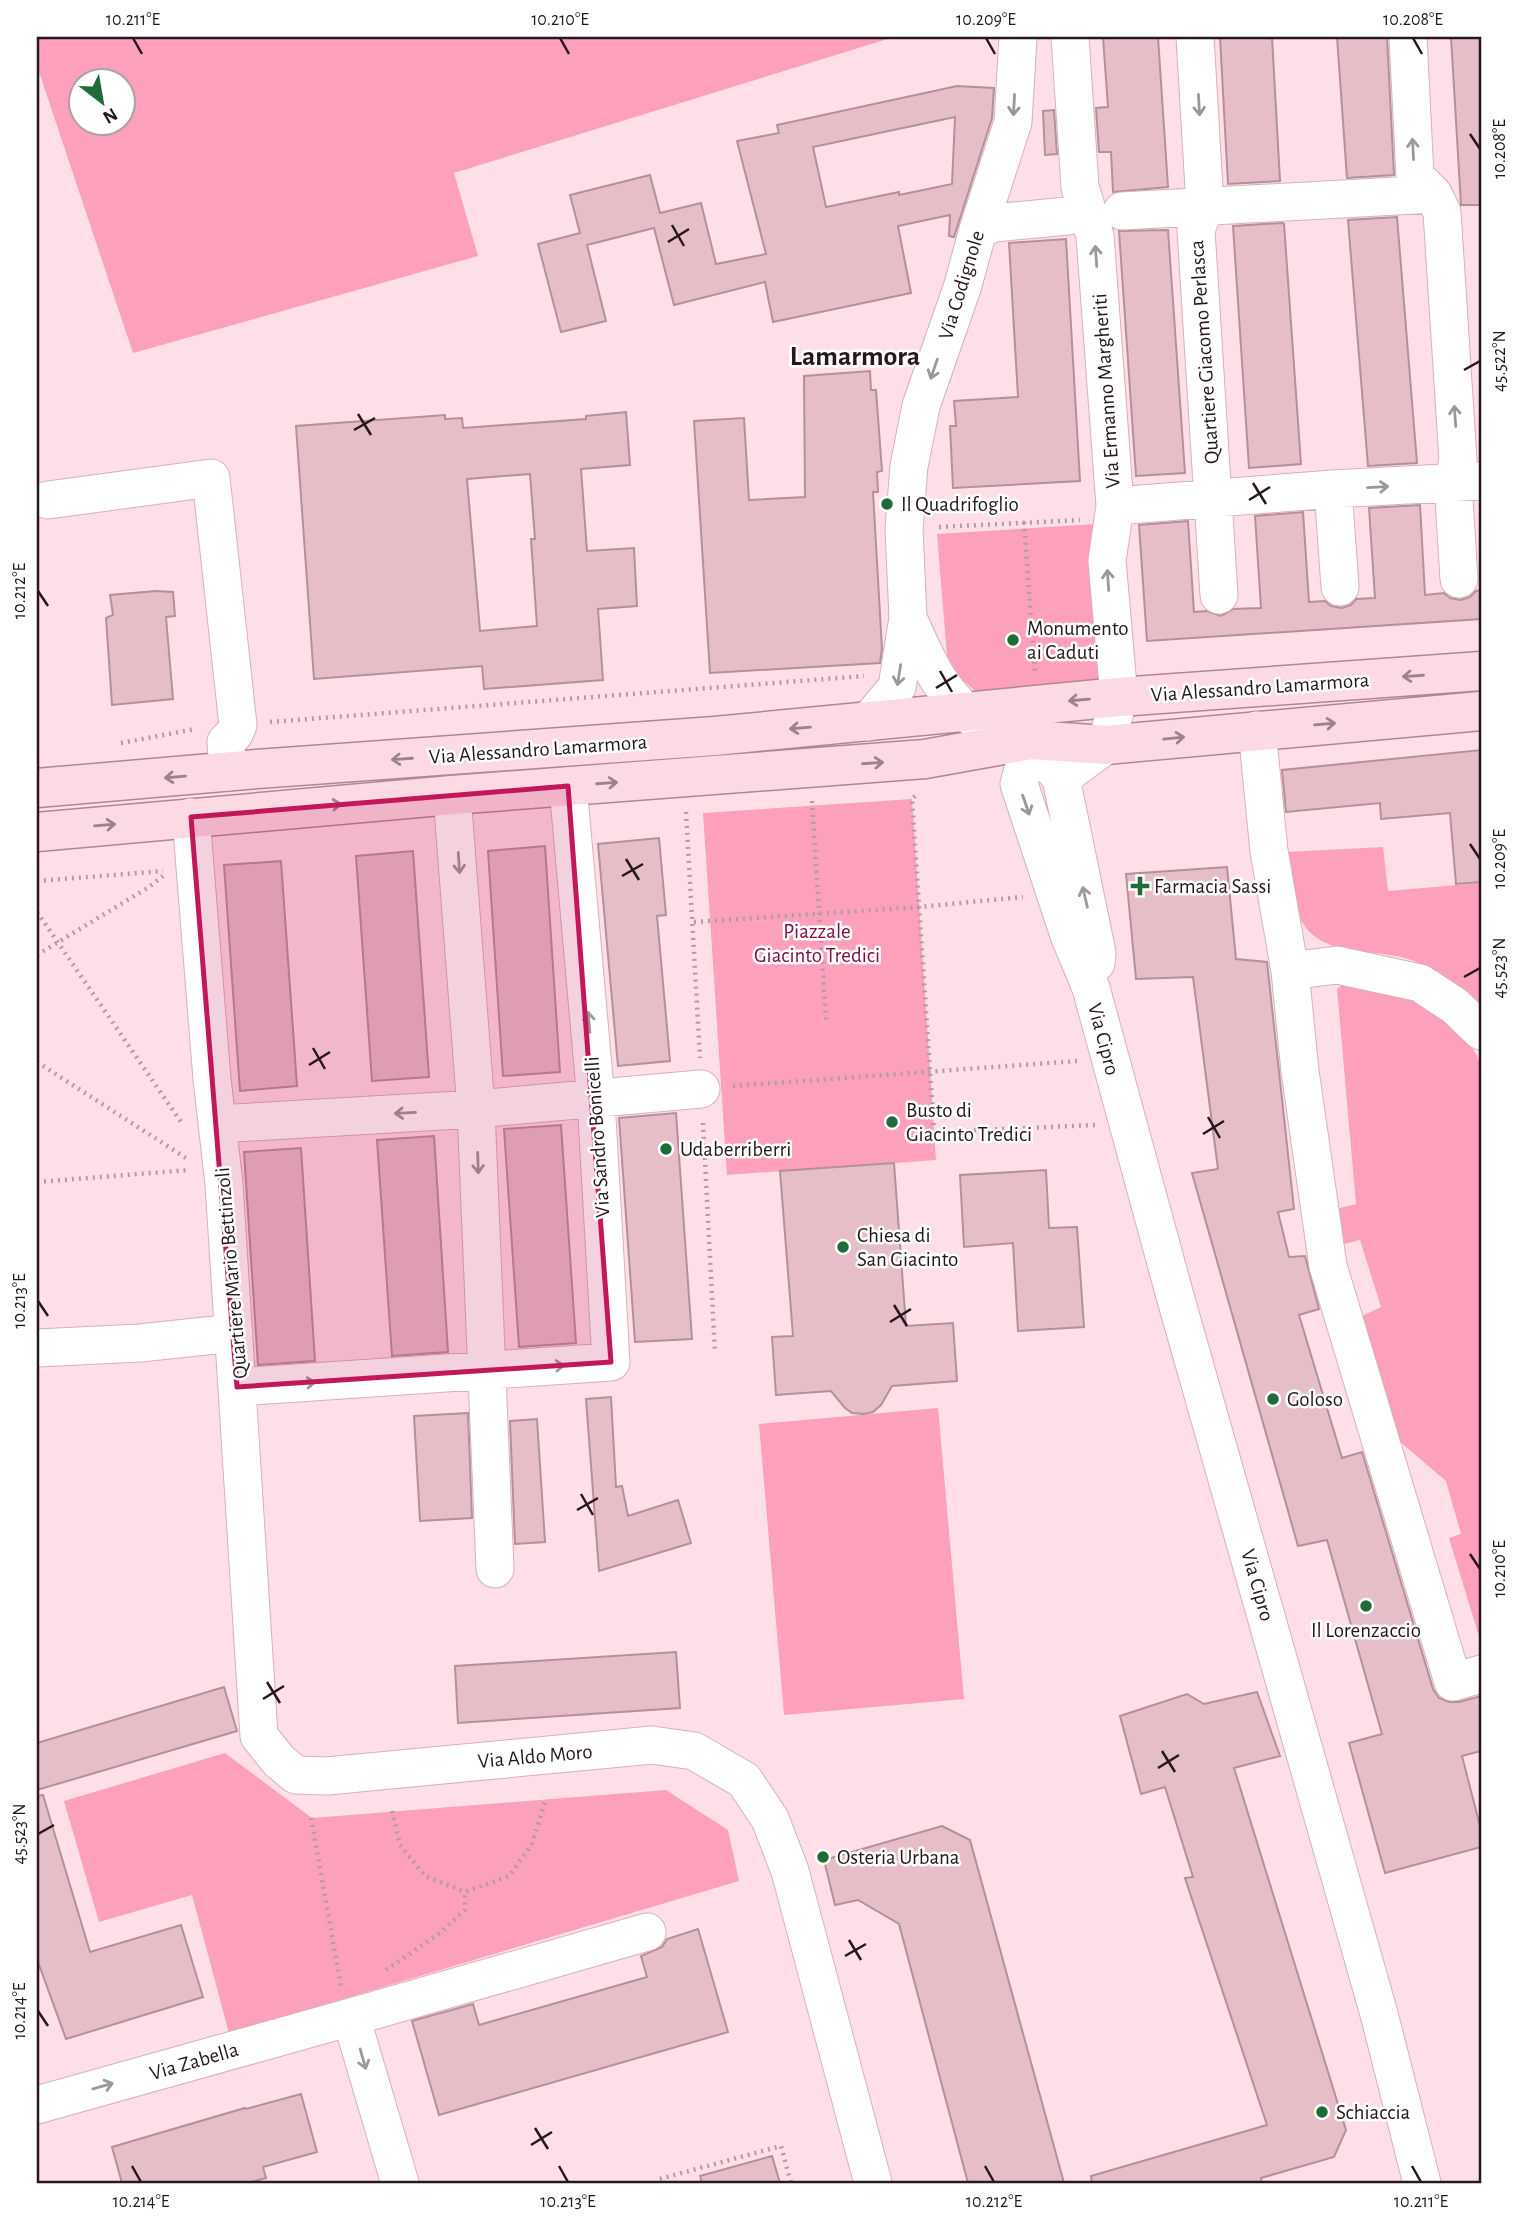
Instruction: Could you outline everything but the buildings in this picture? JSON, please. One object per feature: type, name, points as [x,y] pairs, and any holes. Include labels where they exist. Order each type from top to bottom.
[{"type":"main road","name":"Via Alessandro Lamarmora","points":[[37,788],[868,722],[963,712],[1037,691],[1481,671]]},
{"type":"main road","name":"Via Alessandro Lamarmora","points":[[37,832],[452,795],[925,760],[1031,740],[1107,745],[1481,711]]},
{"type":"street","name":"Via Codignole","points":[[868,722],[897,687],[908,618],[904,529],[909,466],[920,406],[963,285],[1013,122],[1018,37]]},
{"type":"street","name":"Via Ermanno Margheriti","points":[[1070,37],[1080,187],[1105,213],[1095,236],[1114,512],[1107,561],[1128,688],[1107,745]]},
{"type":"street","name":"Quartiere Giacomo Perlasca","points":[[1195,37],[1205,206],[1196,230],[1219,595]]},
{"type":"street","points":[[1408,37],[1415,176],[1433,194],[1442,212],[1458,460],[1467,482],[1459,579]]},
{"type":"street","points":[[978,230],[994,223],[1105,213],[1433,194]]},
{"type":"street","points":[[48,500],[211,478],[238,725],[226,742],[228,772]]},
{"type":"street","points":[[1114,512],[1214,499],[1467,482]]},
{"type":"street","points":[[1333,489],[1340,587]]},
{"type":"street","name":"Via Codignole","points":[[908,618],[926,661],[963,712],[986,729],[1031,740]]},
{"type":"street","points":[[1031,740],[1031,718],[1037,691]]},
{"type":"street","name":"Via Alessandro Lamarmora","points":[[1257,730],[1269,851],[1290,971],[1300,1070],[1328,1266],[1453,1682],[1481,1674]]},
{"type":"street","name":"Via Cipro","points":[[1031,740],[1060,778],[1097,954],[1091,988]]},
{"type":"street","name":"Via Cipro","points":[[1031,740],[1018,784],[1069,935],[1091,988],[1380,2014],[1418,2176]]},
{"type":"street","points":[[1060,778],[1107,745]]},
{"type":"street","name":"Via Sandro Bonicelli","points":[[485,1370],[611,1362],[596,1100],[568,786]]},
{"type":"street","points":[[452,795],[476,1109],[495,1569]]},
{"type":"street","name":"Quartiere Mario Bettinzoli","points":[[191,817],[200,1125],[214,1176],[234,1333],[237,1387],[485,1370]]},
{"type":"street","points":[[1290,971],[1337,965],[1420,983],[1455,1006],[1481,1030]]},
{"type":"street","points":[[200,1125],[476,1109],[701,1089]]},
{"type":"street","points":[[37,1348],[140,1343],[234,1333]]},
{"type":"street","name":"Via Aldo Moro","points":[[237,1387],[260,1561],[259,1736],[279,1761],[296,1775],[327,1776],[652,1745],[694,1751],[744,1780],[770,1819],[790,1871],[873,2183]]},
{"type":"street","name":"Via Zabella","points":[[37,2105],[347,2008],[647,1932]]},
{"type":"street","points":[[347,2008],[400,2183]]},
{"type":"path","points":[[904,529],[1024,522],[1114,512]]},
{"type":"path","points":[[1024,522],[1037,691]]},
{"type":"path","points":[[115,744],[207,727],[860,675]]},
{"type":"path","points":[[812,790],[826,1020]]},
{"type":"path","points":[[919,792],[912,799],[934,1132],[1127,1123]]},
{"type":"path","points":[[37,881],[169,871],[149,887],[37,955]]},
{"type":"path","points":[[694,922],[1055,894]]},
{"type":"path","points":[[37,912],[200,1125]]},
{"type":"path","points":[[701,1089],[1109,1059]]},
{"type":"path","points":[[37,1062],[214,1176]]},
{"type":"path","points":[[37,1182],[214,1176]]},
{"type":"path","points":[[392,1811],[400,1845],[425,1876],[465,1892],[509,1876],[532,1844],[546,1799]]},
{"type":"path","points":[[312,1818],[347,2008]]},
{"type":"path","points":[[376,1977],[440,1933],[465,1910],[465,1892]]},
{"type":"path","points":[[656,2183],[656,2180],[781,2146],[791,2183]]},
{"type":"highlighted area","points":[[568,786],[611,1362],[237,1387],[191,817]]},
{"type":"green space","points":[[37,37],[894,37],[454,173],[478,256],[133,353],[37,66]]},
{"type":"green space","points":[[1096,524],[1108,682],[978,693],[948,668],[937,534]]},
{"type":"green space","name":"Piazzale Giacinto Tredici","points":[[912,799],[936,1160],[727,1175],[703,813]]},
{"type":"green space","points":[[1383,847],[1388,891],[1481,883],[1481,1004],[1449,979],[1414,961],[1350,950],[1320,940],[1308,930],[1299,916],[1287,852]]},
{"type":"green space","points":[[1343,984],[1411,997],[1457,1028],[1477,1055],[1481,1068],[1481,1643],[1449,1538],[1461,1534],[1446,1481],[1399,1441],[1362,1316],[1381,1307],[1360,1240],[1344,1244],[1336,1209],[1356,1204],[1337,989]]},
{"type":"green space","points":[[938,1408],[964,1699],[784,1715],[759,1424]]},
{"type":"green space","points":[[225,1753],[312,1818],[666,1790],[728,1830],[739,1881],[229,2033],[192,1895],[99,1922],[64,1801]]},
{"type":"place","name":"Il Quadrifoglio","points":[[887,504]]},
{"type":"place","name":"Monumento ai Caduti","points":[[1013,640]]},
{"type":"place","name":"Farmacia Sassi","points":[[1140,886]]},
{"type":"place","name":"Busto di Giacinto Tredici","points":[[892,1122]]},
{"type":"place","name":"Udaberriberri","points":[[666,1149]]},
{"type":"place","name":"Chiesa di San Giacinto","points":[[843,1247]]},
{"type":"place","name":"Goloso","points":[[1273,1399]]},
{"type":"place","name":"Il Lorenzaccio","points":[[1366,1606]]},
{"type":"place","name":"Osteria Urbana","points":[[823,1857]]},
{"type":"place","name":"Schiaccia","points":[[1322,2112]]},
{"type":"district","name":"Lamarmora","points":[[855,355]]}]
